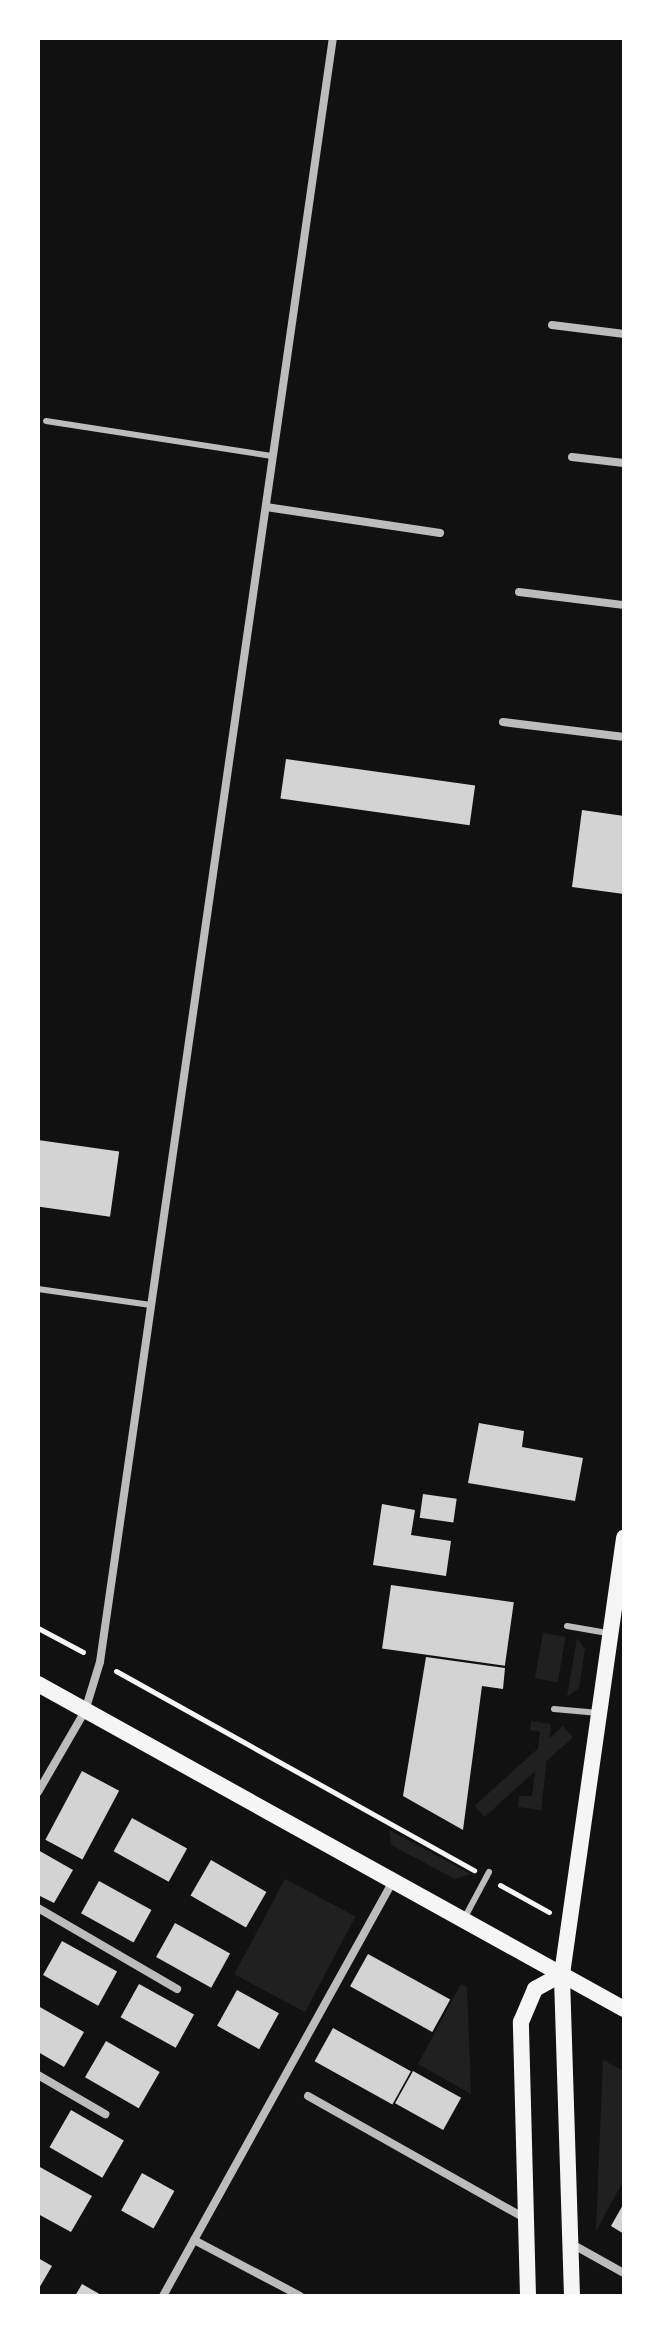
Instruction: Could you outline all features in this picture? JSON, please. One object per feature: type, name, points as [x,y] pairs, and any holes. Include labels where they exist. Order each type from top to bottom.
[{"type":"main road","points":[[572,2296],[562,1974],[624,1537]]},
{"type":"main road","points":[[38,1684],[624,2009]]},
{"type":"main road","points":[[528,2296],[521,2022],[535,1989],[562,1974]]},
{"type":"street","points":[[38,1792],[85,1711],[100,1662],[333,38]]},
{"type":"street","points":[[552,325],[624,334]]},
{"type":"street","points":[[572,457],[624,463]]},
{"type":"street","points":[[266,507],[440,533]]},
{"type":"street","points":[[519,592],[624,605]]},
{"type":"street","points":[[503,722],[624,737]]},
{"type":"street","points":[[163,2296],[393,1881]]},
{"type":"street","points":[[38,1908],[177,1989]]},
{"type":"street","points":[[38,2075],[105,2114]]},
{"type":"street","points":[[308,2096],[526,2219]]},
{"type":"street","points":[[194,2240],[300,2296]]},
{"type":"street","points":[[570,2243],[624,2273]]},
{"type":"lane","points":[[46,421],[273,456]]},
{"type":"lane","points":[[38,1289],[151,1305]]},
{"type":"lane","points":[[567,1626],[610,1633]]},
{"type":"lane","points":[[554,1709],[599,1713]]},
{"type":"lane","points":[[464,1920],[488,1875]]},
{"type":"path","points":[[38,1628],[488,1875],[549,1912]]},
{"type":"shaded area","points":[[543,1633],[566,1637],[558,1682],[535,1678]]},
{"type":"shaded area","points":[[577,1638],[585,1649],[579,1688],[567,1697]]},
{"type":"shaded area","points":[[531,1721],[551,1724],[541,1810],[518,1807],[519,1796],[532,1796],[540,1732],[530,1730]]},
{"type":"shaded area","points":[[563,1726],[573,1737],[485,1817],[475,1806]]},
{"type":"shaded area","points":[[389,1830],[471,1874],[455,1879],[391,1845]]},
{"type":"shaded area","points":[[285,1879],[356,1917],[305,2012],[234,1974]]},
{"type":"shaded area","points":[[461,1984],[467,1987],[471,2094],[418,2064]]},
{"type":"shaded area","points":[[603,2060],[624,2071],[624,2180],[596,2231]]},
{"type":"building","points":[[286,759],[475,786],[470,825],[280,799]]},
{"type":"building","points":[[582,810],[624,816],[624,894],[572,887]]},
{"type":"building","points":[[38,1140],[119,1151],[110,1217],[38,1207]]},
{"type":"building","points":[[479,1423],[524,1431],[522,1447],[583,1458],[575,1501],[468,1483]]},
{"type":"building","points":[[423,1494],[457,1499],[453,1522],[420,1518]]},
{"type":"building","points":[[382,1504],[415,1510],[411,1535],[451,1541],[446,1576],[373,1565]]},
{"type":"building","points":[[391,1585],[514,1602],[505,1666],[382,1648]]},
{"type":"building","points":[[426,1657],[505,1668],[503,1689],[482,1686],[463,1830],[403,1796]]},
{"type":"building","points":[[82,1771],[119,1791],[82,1860],[45,1840]]},
{"type":"building","points":[[132,1818],[187,1849],[169,1882],[114,1851]]},
{"type":"building","points":[[38,1850],[73,1870],[54,1903],[38,1895]]},
{"type":"building","points":[[211,1860],[266,1892],[246,1928],[190,1896]]},
{"type":"building","points":[[99,1881],[151,1910],[134,1942],[81,1913]]},
{"type":"building","points":[[175,1923],[230,1954],[211,1988],[156,1957]]},
{"type":"building","points":[[62,1941],[117,1972],[98,2006],[43,1975]]},
{"type":"building","points":[[368,1954],[450,2000],[432,2032],[350,1986]]},
{"type":"building","points":[[139,1984],[194,2015],[176,2048],[121,2017]]},
{"type":"building","points":[[237,1990],[279,2013],[259,2049],[217,2026]]},
{"type":"building","points":[[38,2006],[84,2032],[64,2067],[38,2052]]},
{"type":"building","points":[[333,2028],[411,2071],[392,2104],[315,2061]]},
{"type":"building","points":[[106,2041],[160,2072],[139,2108],[85,2077]]},
{"type":"building","points":[[413,2071],[461,2098],[443,2130],[395,2103]]},
{"type":"building","points":[[71,2110],[124,2140],[102,2178],[50,2147]]},
{"type":"building","points":[[38,2166],[92,2196],[71,2232],[38,2214]]},
{"type":"building","points":[[142,2173],[174,2191],[154,2229],[121,2211]]},
{"type":"building","points":[[624,2203],[624,2234],[611,2226]]},
{"type":"building","points":[[38,2258],[52,2266],[38,2290]]},
{"type":"building","points":[[82,2284],[103,2296],[75,2296]]}]
